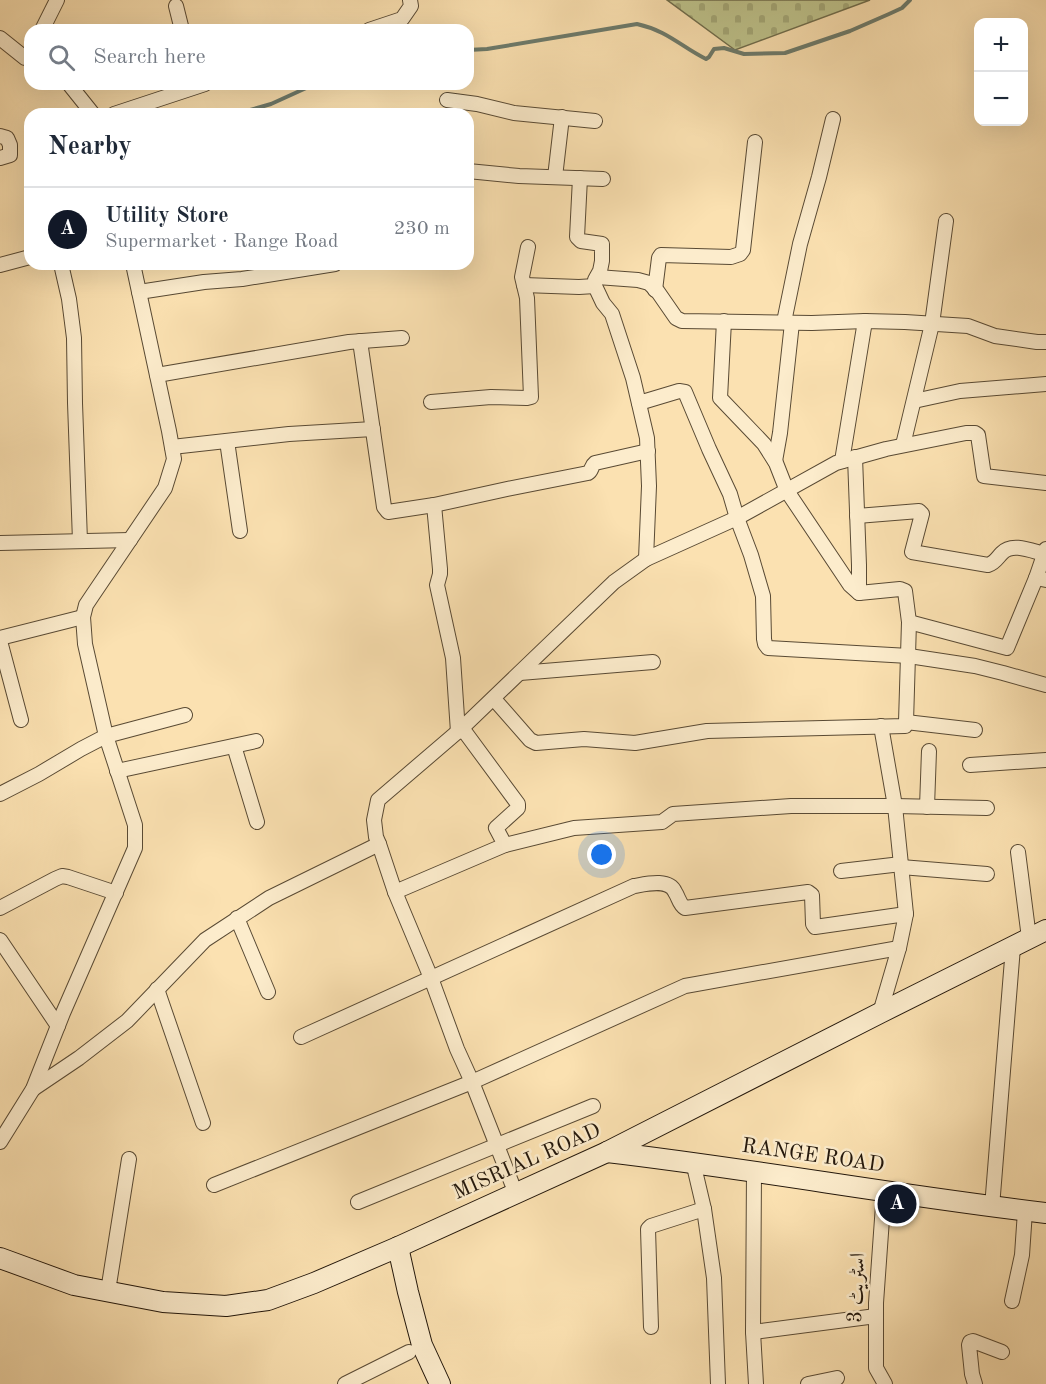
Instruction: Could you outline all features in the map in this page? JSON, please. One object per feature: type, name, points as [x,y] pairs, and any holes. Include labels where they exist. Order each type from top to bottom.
[{"type":"main road","name":"MISRIAL ROAD","points":[[0,1258],[74,1285],[163,1302],[226,1306],[268,1300],[314,1283],[608,1152],[1029,939]]},
{"type":"main road","name":"RANGE ROAD","points":[[608,1152],[693,1162],[1046,1213]]},
{"type":"main road","points":[[398,1246],[422,1345],[440,1384]]},
{"type":"street","points":[[45,24],[57,0]]},
{"type":"street","points":[[387,24],[402,19],[411,6],[410,0]]},
{"type":"street","points":[[176,6],[180,24]]},
{"type":"street","points":[[0,38],[24,55]]},
{"type":"street","points":[[74,90],[88,108]]},
{"type":"street","points":[[132,108],[185,90]]},
{"type":"street","points":[[447,100],[514,112],[595,121]]},
{"type":"street","points":[[555,177],[562,117]]},
{"type":"street","points":[[775,461],[780,434],[788,322],[800,244],[833,119]]},
{"type":"street","points":[[0,136],[7,138],[11,152],[0,158]]},
{"type":"street","points":[[655,290],[661,255],[731,256],[741,254],[755,142]]},
{"type":"street","points":[[474,171],[603,179]]},
{"type":"street","points":[[580,178],[577,237],[581,241],[602,244],[603,261],[596,282],[603,303],[612,314],[633,378],[647,438],[649,486],[646,559]]},
{"type":"street","points":[[903,446],[932,324],[946,221]]},
{"type":"street","points":[[431,402],[490,397],[531,397],[527,298],[522,277],[528,247]]},
{"type":"street","points":[[0,265],[24,259]]},
{"type":"street","points":[[62,270],[74,338],[80,541]]},
{"type":"street","points":[[0,1142],[33,1089],[135,848],[135,825],[106,736],[85,644],[83,617],[86,605],[165,488],[174,459],[134,270]]},
{"type":"street","points":[[139,292],[298,270]]},
{"type":"street","points":[[524,285],[579,287],[596,282],[638,280],[649,284],[676,318],[682,321],[866,321],[968,326],[995,336],[1046,342]]},
{"type":"street","points":[[494,699],[530,740],[536,743],[584,739],[635,743],[707,731],[905,726],[909,622],[904,591],[900,589],[859,593],[850,585],[787,491],[775,461],[764,444],[720,398],[724,321]]},
{"type":"street","points":[[859,593],[857,516],[849,459],[866,321]]},
{"type":"street","points":[[157,375],[360,341],[402,338]]},
{"type":"street","points":[[360,341],[386,510],[390,512],[588,474],[595,464],[648,451]]},
{"type":"street","points":[[914,401],[960,391],[1046,384]]},
{"type":"street","points":[[639,404],[679,391],[685,392],[730,494],[751,555],[763,596],[764,639],[768,648],[909,656],[975,666],[1046,685]]},
{"type":"street","points":[[172,447],[289,434],[373,429]]},
{"type":"street","points":[[516,1194],[395,892],[376,837],[374,820],[378,800],[494,699],[614,582],[646,559],[737,518],[836,463],[903,446],[975,433],[978,435],[984,476],[1046,483]]},
{"type":"street","points":[[227,441],[240,531]]},
{"type":"street","points":[[434,505],[440,569],[437,585],[453,658],[460,730],[518,804],[518,808],[496,828],[505,845]]},
{"type":"street","points":[[857,516],[922,512],[912,552],[988,566],[993,564],[1008,548],[1045,552],[1041,579],[1007,648],[909,622]]},
{"type":"street","points":[[0,543],[130,540]]},
{"type":"street","points":[[21,720],[0,640],[83,617]]},
{"type":"street","points":[[520,673],[653,662]]},
{"type":"street","points":[[0,794],[106,736],[185,715]]},
{"type":"street","points":[[906,722],[975,730]]},
{"type":"street","points":[[880,1013],[899,948],[906,914],[895,806],[881,726]]},
{"type":"street","points":[[117,771],[256,741]]},
{"type":"street","points":[[234,746],[257,822]]},
{"type":"street","points":[[927,807],[929,751]]},
{"type":"street","points":[[970,765],[1046,760]]},
{"type":"street","points":[[395,892],[505,845],[574,828],[662,822],[673,814],[790,806],[987,808]]},
{"type":"street","points":[[33,1089],[79,1058],[127,1021],[205,940],[269,898],[379,844]]},
{"type":"street","points":[[992,1207],[1029,939],[1018,852]]},
{"type":"street","points":[[841,871],[901,866],[987,874]]},
{"type":"street","points":[[0,908],[62,876],[116,893]]},
{"type":"street","points":[[301,1037],[634,886],[668,884],[672,886],[681,906],[685,908],[808,892],[812,895],[815,927],[906,914]]},
{"type":"street","points":[[237,918],[268,992]]},
{"type":"street","points":[[0,940],[58,1026]]},
{"type":"street","points":[[214,1185],[472,1082],[685,987],[899,948]]},
{"type":"street","points":[[157,989],[203,1123]]},
{"type":"street","points":[[358,1202],[593,1106]]},
{"type":"street","points":[[108,1292],[129,1159]]},
{"type":"street","points":[[693,1162],[704,1209],[714,1278],[718,1384]]},
{"type":"street","points":[[754,1171],[753,1332],[756,1384]]},
{"type":"street","name":"اسٹریٹ 3","points":[[884,1191],[876,1316],[876,1368],[885,1384]]},
{"type":"street","points":[[651,1327],[648,1228],[704,1209]]},
{"type":"street","points":[[1012,1301],[1022,1255],[1025,1211]]},
{"type":"street","points":[[753,1332],[876,1316]]},
{"type":"street","points":[[975,1384],[970,1342],[973,1341],[1002,1352]]},
{"type":"street","points":[[345,1384],[409,1352]]},
{"type":"street","points":[[808,1384],[837,1378]]},
{"type":"green space","points":[[667,0],[870,0],[735,50]]},
{"type":"waterway","points":[[474,50],[637,24],[666,35],[706,59],[714,49],[724,48],[744,54],[785,53],[850,31],[902,8],[910,0]]},
{"type":"waterway","points":[[257,108],[302,90]]},
{"type":"place","name":"Utility Store","points":[[897,1204]]}]
